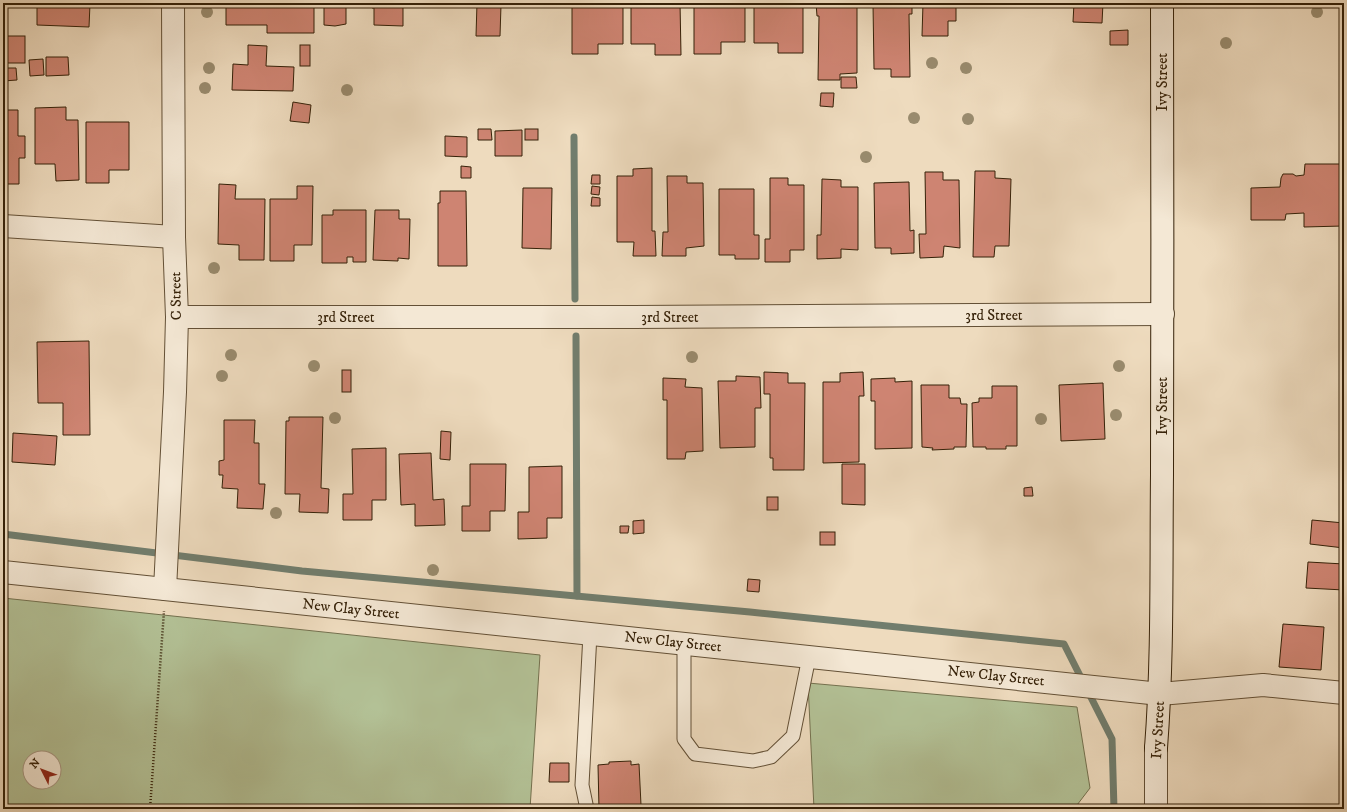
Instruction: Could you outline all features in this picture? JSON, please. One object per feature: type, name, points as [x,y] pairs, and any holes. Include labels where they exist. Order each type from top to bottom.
[{"type":"street","name":"C Street","points":[[165,589],[176,317],[174,237],[173,3]]},
{"type":"street","name":"Ivy Street","points":[[1156,809],[1156,748],[1160,694],[1163,314],[1162,3]]},
{"type":"street","points":[[3,226],[174,237]]},
{"type":"street","name":"3rd Street","points":[[176,317],[641,317],[1163,314]]},
{"type":"street","name":"New Clay Street","points":[[3,572],[1160,694],[1263,685],[1344,693]]},
{"type":"lane","points":[[587,809],[582,785],[590,634]]},
{"type":"lane","points":[[684,644],[684,740],[695,754],[752,761],[771,757],[793,736],[809,657]]},
{"type":"path","points":[[150,809],[165,589]]},
{"type":"green space","points":[[3,598],[540,655],[530,809],[3,809]]},
{"type":"green space","points":[[808,683],[1077,707],[1090,788],[1074,809],[814,809]]},
{"type":"building","points":[[37,3],[90,4],[89,27],[37,25]]},
{"type":"building","points":[[226,3],[293,3],[294,6],[314,5],[314,33],[267,33],[267,25],[226,25]]},
{"type":"building","points":[[324,3],[346,3],[346,24],[335,26],[324,25]]},
{"type":"building","points":[[372,3],[412,3],[412,6],[403,5],[403,26],[374,25],[374,8],[372,8]]},
{"type":"building","points":[[477,3],[520,3],[520,5],[501,5],[500,36],[476,36]]},
{"type":"building","points":[[572,3],[599,3],[599,7],[623,7],[623,44],[598,44],[598,54],[572,54]]},
{"type":"building","points":[[653,3],[680,3],[681,55],[655,55],[655,44],[631,44],[631,7],[653,6]]},
{"type":"building","points":[[694,3],[722,3],[722,7],[745,7],[745,42],[721,42],[721,54],[694,54]]},
{"type":"building","points":[[777,3],[803,3],[803,53],[778,53],[778,43],[754,43],[754,5],[777,5]]},
{"type":"building","points":[[816,3],[857,4],[857,73],[840,74],[840,80],[818,80],[819,16],[817,16]]},
{"type":"building","points":[[912,3],[912,14],[909,14],[910,77],[891,77],[891,69],[874,69],[873,4]]},
{"type":"building","points":[[923,3],[956,3],[956,21],[948,21],[948,36],[922,36]]},
{"type":"building","points":[[1074,3],[1103,3],[1102,23],[1073,22]]},
{"type":"building","points":[[1128,30],[1128,45],[1110,45],[1110,31]]},
{"type":"building","points":[[3,36],[25,36],[25,63],[3,63]]},
{"type":"building","points":[[248,45],[267,46],[266,66],[294,67],[293,91],[232,90],[233,64],[248,65]]},
{"type":"building","points":[[300,45],[310,45],[310,66],[300,66]]},
{"type":"building","points":[[46,57],[68,57],[69,75],[46,76]]},
{"type":"building","points":[[43,59],[44,75],[30,76],[29,60]]},
{"type":"building","points":[[3,68],[16,68],[17,80],[3,81]]},
{"type":"building","points":[[841,77],[856,77],[857,88],[841,88]]},
{"type":"building","points":[[821,93],[834,93],[833,107],[820,106]]},
{"type":"building","points":[[293,102],[311,105],[309,123],[290,121]]},
{"type":"building","points":[[66,107],[66,120],[78,120],[79,180],[56,181],[55,164],[35,164],[35,108]]},
{"type":"building","points":[[3,110],[18,110],[18,136],[25,136],[25,158],[19,158],[19,184],[3,184]]},
{"type":"building","points":[[86,122],[129,122],[129,170],[109,170],[109,183],[86,183]]},
{"type":"building","points":[[478,129],[491,129],[492,140],[478,140]]},
{"type":"building","points":[[525,129],[538,129],[538,140],[525,140]]},
{"type":"building","points":[[522,130],[522,156],[495,156],[495,131]]},
{"type":"building","points":[[445,136],[467,137],[467,157],[445,156]]},
{"type":"building","points":[[1305,164],[1344,164],[1343,226],[1304,227],[1304,213],[1286,214],[1285,220],[1251,220],[1251,188],[1280,187],[1283,174],[1293,174],[1296,176],[1304,175]]},
{"type":"building","points":[[461,166],[471,167],[471,178],[461,178]]},
{"type":"building","points":[[652,168],[652,231],[655,231],[656,256],[633,256],[634,242],[617,242],[617,176],[633,176],[633,169]]},
{"type":"building","points":[[975,171],[995,171],[995,178],[1011,179],[1009,246],[995,246],[994,257],[973,257]]},
{"type":"building","points":[[925,172],[943,172],[943,180],[959,180],[960,248],[944,246],[943,257],[920,258],[919,234],[926,234]]},
{"type":"building","points":[[592,175],[600,175],[600,184],[591,184]]},
{"type":"building","points":[[667,176],[687,176],[687,183],[703,183],[704,246],[686,248],[686,256],[662,256],[663,232],[668,232]]},
{"type":"building","points":[[770,178],[788,178],[788,185],[804,185],[804,250],[790,250],[790,262],[765,262],[765,239],[770,239]]},
{"type":"building","points":[[822,179],[841,180],[841,187],[858,187],[858,250],[841,249],[841,258],[817,259],[817,235],[821,235]]},
{"type":"building","points":[[909,182],[910,231],[914,230],[914,253],[891,254],[891,248],[875,248],[874,183]]},
{"type":"building","points":[[219,184],[236,185],[235,199],[265,199],[264,260],[239,260],[239,245],[218,244]]},
{"type":"building","points":[[297,186],[313,186],[312,245],[294,245],[294,261],[270,261],[270,199],[297,199]]},
{"type":"building","points":[[592,186],[600,187],[599,195],[591,194]]},
{"type":"building","points":[[523,188],[552,188],[551,249],[522,248]]},
{"type":"building","points":[[719,189],[754,189],[754,235],[759,235],[759,259],[735,259],[735,255],[719,255]]},
{"type":"building","points":[[440,191],[466,191],[467,266],[438,266],[438,203],[440,203]]},
{"type":"building","points":[[592,197],[600,198],[600,206],[591,206]]},
{"type":"building","points":[[333,210],[366,210],[366,262],[353,262],[353,257],[347,257],[347,263],[322,263],[322,215],[333,215]]},
{"type":"building","points":[[375,210],[399,210],[399,219],[410,219],[409,259],[398,258],[398,261],[373,260]]},
{"type":"building","points":[[89,341],[90,435],[63,435],[63,403],[38,403],[37,342]]},
{"type":"building","points":[[342,370],[351,370],[351,392],[342,392]]},
{"type":"building","points":[[764,372],[788,373],[788,383],[805,383],[804,470],[773,470],[773,458],[770,458],[770,394],[764,394]]},
{"type":"building","points":[[863,372],[864,396],[859,396],[859,462],[823,463],[823,382],[840,382],[840,373]]},
{"type":"building","points":[[736,376],[760,377],[761,408],[755,408],[755,447],[720,448],[718,381],[736,381]]},
{"type":"building","points":[[663,378],[686,379],[685,387],[702,388],[703,451],[686,452],[685,459],[667,459],[667,400],[663,400]]},
{"type":"building","points":[[895,378],[895,382],[912,381],[912,448],[875,449],[875,401],[871,401],[871,379]]},
{"type":"building","points":[[1103,383],[1105,439],[1061,441],[1059,385]]},
{"type":"building","points":[[921,385],[949,385],[949,398],[960,398],[961,404],[967,404],[966,447],[932,450],[933,448],[922,447]]},
{"type":"building","points":[[992,386],[1017,386],[1017,446],[1006,446],[1006,449],[986,449],[986,447],[973,447],[972,403],[979,402],[979,398],[992,398]]},
{"type":"building","points":[[289,417],[323,417],[321,488],[329,489],[328,513],[299,512],[300,494],[285,494],[286,421],[289,421]]},
{"type":"building","points":[[224,420],[255,420],[254,443],[259,443],[259,484],[265,484],[263,509],[237,508],[238,489],[222,488],[223,475],[219,475],[219,461],[224,460]]},
{"type":"building","points":[[441,431],[451,432],[450,460],[440,459]]},
{"type":"building","points":[[13,433],[57,436],[55,465],[12,462]]},
{"type":"building","points":[[386,448],[386,500],[372,500],[372,520],[343,520],[343,494],[353,494],[352,449]]},
{"type":"building","points":[[431,453],[433,500],[444,499],[445,525],[415,526],[415,504],[401,505],[399,454]]},
{"type":"building","points":[[470,464],[506,464],[505,511],[490,511],[490,531],[462,531],[462,506],[470,506]]},
{"type":"building","points":[[842,464],[865,464],[865,505],[842,504]]},
{"type":"building","points":[[562,466],[562,518],[547,518],[547,538],[518,539],[518,512],[529,512],[529,467]]},
{"type":"building","points":[[1032,487],[1033,496],[1024,496],[1024,488]]},
{"type":"building","points":[[767,497],[778,497],[778,510],[767,510]]},
{"type":"building","points":[[644,520],[644,533],[633,534],[633,521]]},
{"type":"building","points":[[1312,520],[1344,523],[1344,548],[1310,544]]},
{"type":"building","points":[[620,526],[629,526],[628,533],[620,533]]},
{"type":"building","points":[[820,532],[835,532],[835,545],[820,545]]},
{"type":"building","points":[[1308,562],[1344,564],[1344,590],[1306,588]]},
{"type":"building","points":[[748,579],[760,580],[759,592],[747,591]]},
{"type":"building","points":[[1283,624],[1324,627],[1321,670],[1279,667]]},
{"type":"building","points":[[631,761],[631,765],[639,764],[641,805],[630,805],[630,809],[599,809],[598,765],[609,764],[609,762]]},
{"type":"building","points":[[550,763],[569,763],[569,782],[549,782]]},
{"type":"building","points":[[721,808],[721,809],[695,809]]},
{"type":"waterway","points":[[574,137],[575,299]]},
{"type":"waterway","points":[[576,336],[577,596]]},
{"type":"waterway","points":[[3,534],[302,571],[750,612],[1064,644],[1112,739],[1114,809]]}]
